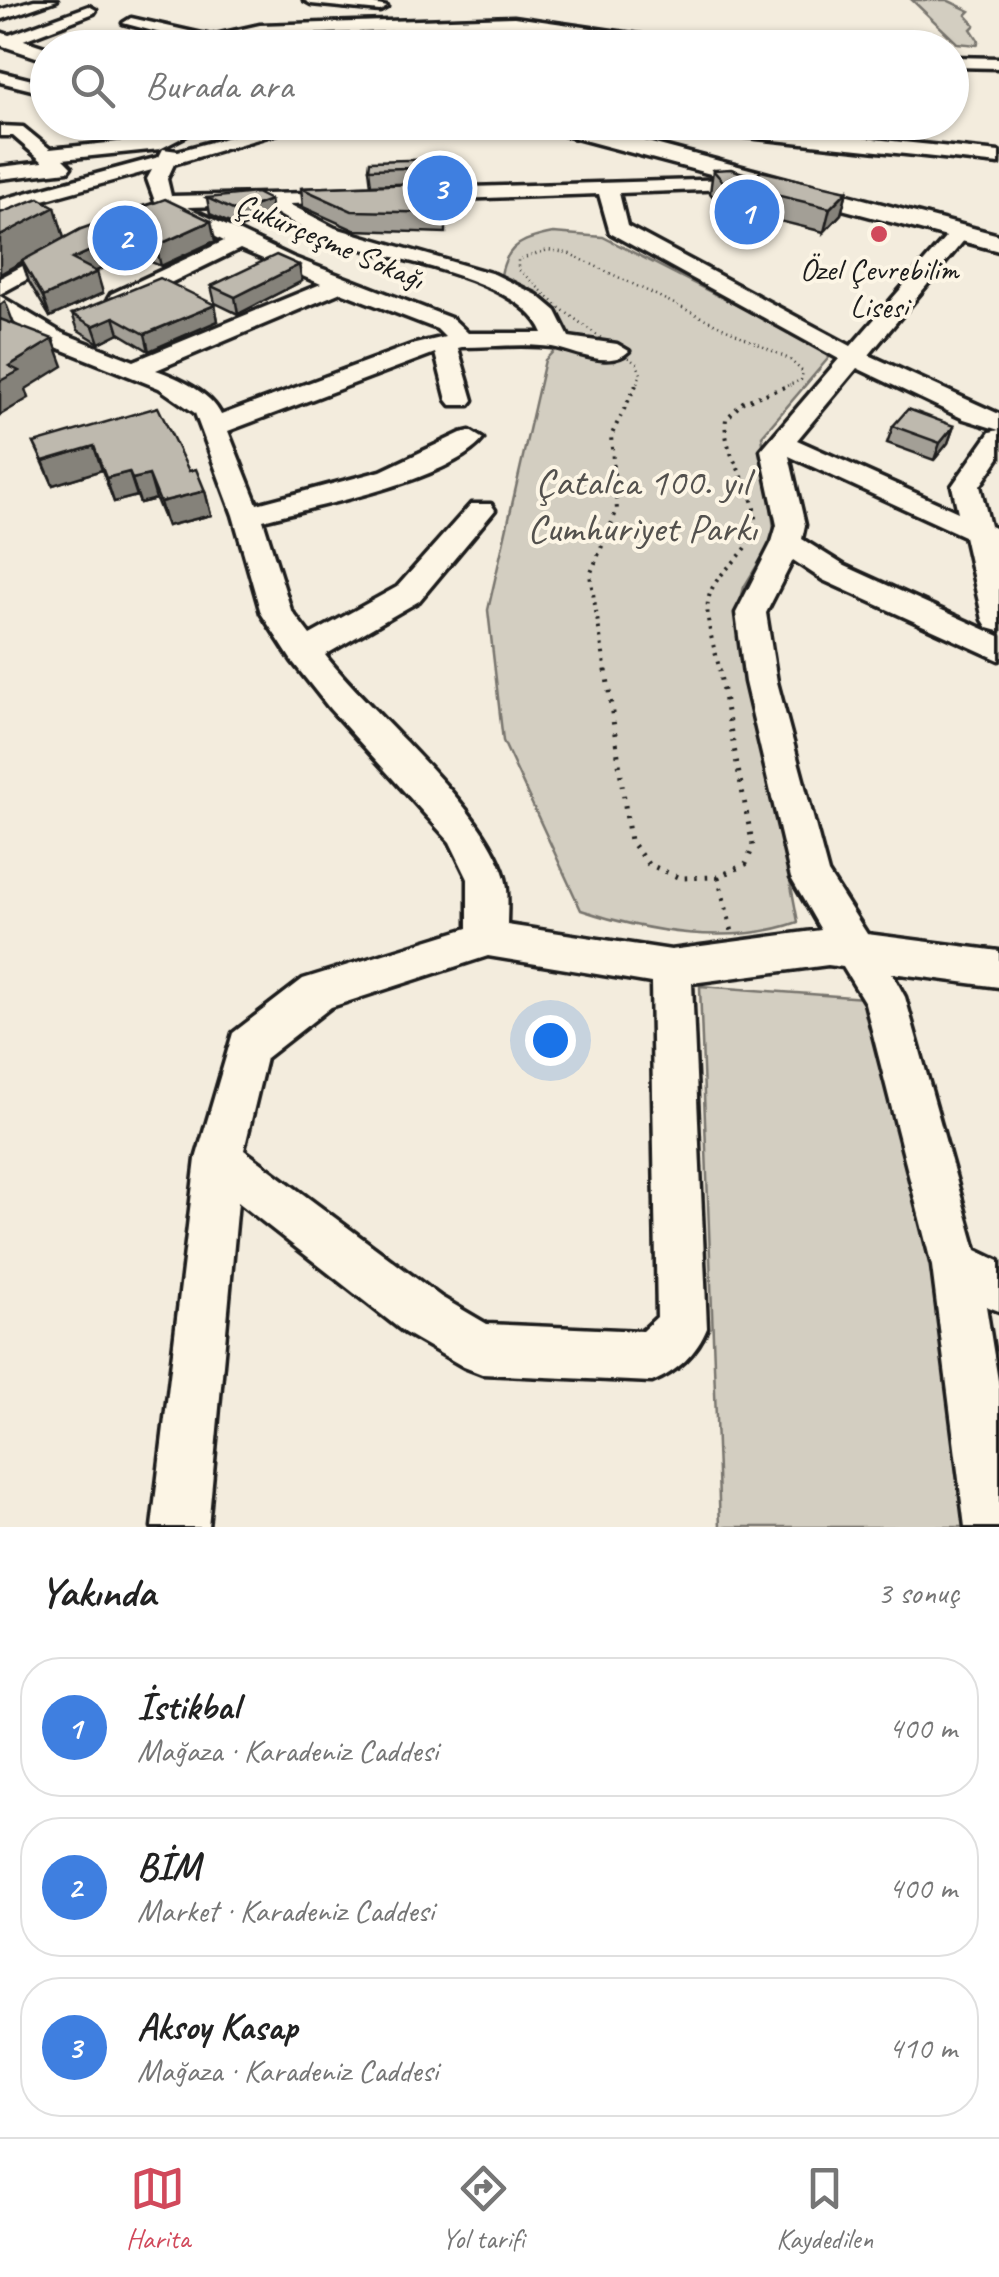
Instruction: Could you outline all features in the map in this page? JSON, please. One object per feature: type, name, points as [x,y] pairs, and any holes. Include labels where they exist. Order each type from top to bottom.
[{"type":"main road","points":[[3,40],[30,49]]},
{"type":"main road","points":[[608,140],[999,242]]},
{"type":"street","points":[[0,15],[50,0]]},
{"type":"street","points":[[310,0],[366,2],[386,8],[451,9]]},
{"type":"street","points":[[260,30],[366,2]]},
{"type":"street","points":[[32,30],[89,10]]},
{"type":"street","points":[[260,30],[514,22],[593,30]]},
{"type":"street","points":[[131,23],[163,30]]},
{"type":"street","points":[[3,40],[30,31]]},
{"type":"street","points":[[0,74],[30,61]]},
{"type":"street","points":[[969,61],[999,63]]},
{"type":"street","points":[[0,74],[30,83]]},
{"type":"street","points":[[26,109],[30,104]]},
{"type":"street","points":[[142,140],[167,155]]},
{"type":"street","points":[[169,206],[161,197],[157,180],[167,155],[183,140]]},
{"type":"street","points":[[224,140],[232,144]]},
{"type":"street","points":[[0,206],[83,186],[167,155],[245,140]]},
{"type":"street","points":[[667,186],[697,179],[704,173],[692,163],[708,140]]},
{"type":"street","points":[[820,140],[999,158]]},
{"type":"street","points":[[1,141],[167,155]]},
{"type":"street","points":[[0,173],[41,147]]},
{"type":"street","points":[[41,147],[83,186]]},
{"type":"street","points":[[110,226],[186,201],[771,182]]},
{"type":"street","points":[[608,190],[617,229],[852,356],[999,422]]},
{"type":"street","points":[[262,197],[328,232],[486,279],[529,300],[548,316],[559,342]]},
{"type":"street","name":"Çukurçeşme Sokağı","points":[[169,206],[240,241],[446,324],[454,342]]},
{"type":"street","points":[[960,233],[774,450],[791,525],[787,542],[751,613],[760,682],[810,878],[884,997],[956,1266],[994,1527]]},
{"type":"street","points":[[0,287],[80,241]]},
{"type":"street","points":[[45,332],[240,241]]},
{"type":"street","points":[[134,370],[341,284]]},
{"type":"street","points":[[0,303],[45,332],[168,383],[206,409],[246,515],[276,613],[303,653],[464,832],[487,880],[488,939]]},
{"type":"street","points":[[454,342],[460,400]]},
{"type":"street","points":[[214,427],[418,350],[454,342],[559,342],[594,352],[617,351]]},
{"type":"street","points":[[925,391],[976,430],[992,448],[966,486],[989,538],[999,620]]},
{"type":"street","points":[[246,515],[406,472],[442,458],[470,439]]},
{"type":"street","points":[[779,442],[989,538]]},
{"type":"street","points":[[303,653],[408,594],[481,510]]},
{"type":"street","points":[[787,542],[834,573],[999,649]]},
{"type":"street","points":[[180,1527],[220,1158],[248,1047],[318,992],[488,939],[672,968],[828,947],[999,969]]},
{"type":"street","points":[[220,1158],[423,1314],[482,1349],[652,1357],[682,1328],[672,968]]},
{"type":"street","points":[[956,1266],[999,1287]]},
{"type":"path","points":[[534,252],[568,253],[790,359],[803,372],[801,380],[786,388],[740,403],[730,412],[723,430],[754,504],[756,524],[748,546],[715,581],[706,604],[754,847],[746,864],[718,877],[667,875],[648,864],[630,841],[610,685],[600,649],[590,575],[617,510],[611,436],[642,374],[637,364],[548,298],[537,283],[518,269],[518,260],[534,252]]},
{"type":"path","points":[[718,877],[739,959]]},
{"type":"green space","points":[[912,0],[947,0],[970,11],[966,15],[975,25],[971,29],[979,41],[977,45],[969,44],[969,30],[943,30]]},
{"type":"green space","name":"Çatalca 100. yıl Cumhuriyet Parkı","points":[[553,233],[603,237],[832,354],[762,436],[775,536],[744,587],[738,610],[798,922],[717,935],[633,925],[581,910],[503,741],[488,610],[545,360],[570,334],[540,301],[501,275],[508,256],[519,244]]},
{"type":"green space","points":[[700,986],[892,1000],[978,1527],[720,1527]]},
{"type":"building","points":[[447,159],[447,167],[369,169],[370,161]]},
{"type":"building","points":[[731,169],[755,177],[761,171],[847,191],[830,208],[768,193],[756,203],[738,199],[713,170]]},
{"type":"building","points":[[446,183],[446,213],[352,211],[301,188]]},
{"type":"building","points":[[256,193],[270,200],[237,212],[207,198]]},
{"type":"building","points":[[39,198],[55,207],[0,236],[0,213]]},
{"type":"building","points":[[165,199],[211,221],[156,246],[128,234],[72,259],[97,272],[43,297],[22,261],[81,229]]},
{"type":"building","points":[[276,255],[299,265],[235,297],[211,286]]},
{"type":"building","points":[[160,278],[215,305],[145,334],[114,317],[93,326],[72,314]]},
{"type":"building","points":[[0,319],[53,339],[9,366],[19,371],[0,381]]},
{"type":"building","points":[[158,407],[189,471],[196,469],[205,491],[160,502],[149,475],[132,479],[129,472],[106,478],[94,446],[43,461],[34,443]]},
{"type":"building","points":[[908,409],[954,426],[940,443],[893,426]]},
{"type":"place","name":"Aksoy Kasap","points":[[440,188]]},
{"type":"place","name":"İstikbal","points":[[747,212]]},
{"type":"place","name":"Özel Çevrebilim Lisesi","points":[[879,234]]},
{"type":"place","name":"BİM","points":[[125,238]]}]
